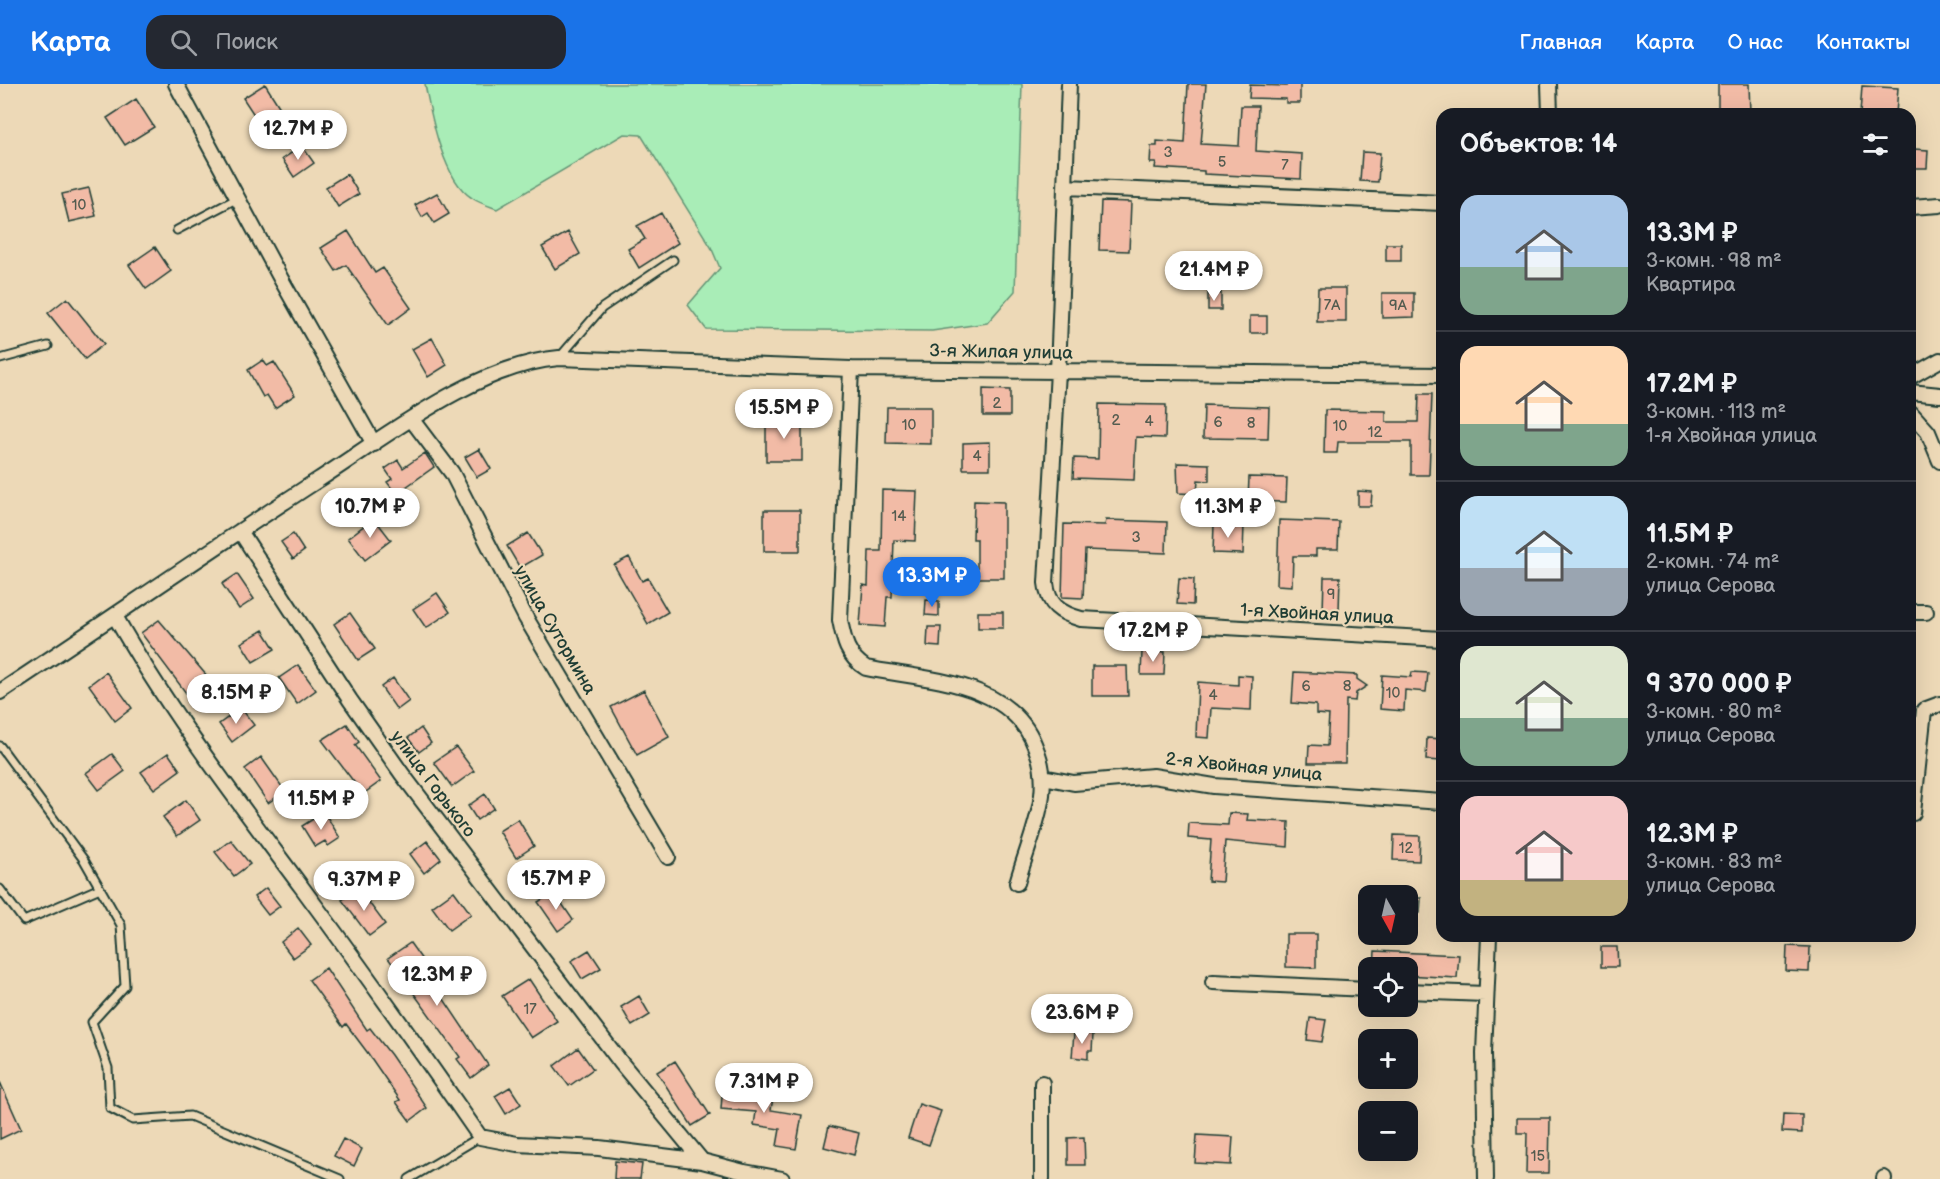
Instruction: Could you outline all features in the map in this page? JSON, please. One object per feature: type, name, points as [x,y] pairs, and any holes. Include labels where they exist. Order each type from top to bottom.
[{"type":"street","points":[[176,84],[374,444]]},
{"type":"street","points":[[1058,371],[1070,84]]},
{"type":"street","points":[[1549,84],[1550,108]]},
{"type":"street","points":[[1066,187],[1436,203]]},
{"type":"street","points":[[1916,207],[1940,205]]},
{"type":"street","points":[[0,692],[240,531],[483,377],[512,366],[559,358]]},
{"type":"street","name":"3-я Жилая улица","points":[[559,358],[851,369],[1436,375]]},
{"type":"street","points":[[1916,374],[1940,360]]},
{"type":"street","points":[[851,369],[840,620],[848,651],[854,660],[866,668],[976,690],[1000,701],[1014,712],[1029,732],[1043,777],[1039,810],[1017,883]]},
{"type":"street","name":"1-я Хвойная улица","points":[[1058,371],[1046,583],[1047,596],[1051,604],[1066,615],[1081,619],[1436,639]]},
{"type":"street","points":[[1916,393],[1940,395]]},
{"type":"street","points":[[1916,419],[1928,432],[1940,461]]},
{"type":"street","name":"улица Сутормина","points":[[412,420],[452,473],[512,592],[668,857]]},
{"type":"street","name":"улица Горького","points":[[240,531],[350,700],[402,774],[622,1064],[702,1161]]},
{"type":"street","points":[[1916,612],[1926,612]]},
{"type":"street","points":[[115,616],[150,678],[175,715],[379,991],[480,1137],[517,1144],[599,1148],[702,1161],[782,1179]]},
{"type":"street","points":[[1916,785],[1924,710],[1940,704]]},
{"type":"street","name":"2-я Хвойная улица","points":[[1043,777],[1074,783],[1153,776],[1225,787],[1436,802]]},
{"type":"street","points":[[1486,1179],[1485,994],[1489,942]]},
{"type":"street","points":[[1213,982],[1358,989]]},
{"type":"street","points":[[1418,991],[1485,994]]},
{"type":"street","points":[[1042,1083],[1042,1179]]},
{"type":"lane","points":[[177,230],[238,198]]},
{"type":"lane","points":[[559,358],[602,308],[673,261]]},
{"type":"lane","points":[[0,359],[48,346]]},
{"type":"lane","points":[[0,746],[84,860],[121,925],[125,986],[92,1022],[108,1068],[110,1108],[133,1120],[190,1116],[340,1179]]},
{"type":"lane","points":[[0,889],[24,921],[100,888]]},
{"type":"lane","points":[[409,1179],[480,1137]]},
{"type":"green space","points":[[425,84],[1022,84],[1015,291],[987,323],[932,331],[706,329],[688,305],[720,268],[711,247],[641,135],[624,134],[497,209],[472,198],[453,177],[440,146]]},
{"type":"building","points":[[265,84],[287,119],[266,133],[243,98]]},
{"type":"building","points":[[1188,84],[1206,84],[1201,144],[1239,146],[1241,106],[1258,106],[1256,151],[1302,154],[1301,179],[1204,174],[1204,171],[1155,168],[1156,163],[1150,163],[1151,146],[1157,146],[1157,141],[1185,143]]},
{"type":"building","points":[[1285,84],[1300,84],[1300,103],[1286,103],[1286,99],[1249,98],[1250,85],[1286,86]]},
{"type":"building","points":[[1718,84],[1749,84],[1750,108],[1718,108]]},
{"type":"building","points":[[1862,86],[1898,88],[1896,108],[1860,108]]},
{"type":"building","points":[[136,99],[154,127],[125,145],[107,118]]},
{"type":"building","points":[[302,146],[314,163],[294,177],[282,159]]},
{"type":"building","points":[[1916,149],[1928,150],[1927,168],[1916,168]]},
{"type":"building","points":[[1362,152],[1380,153],[1378,182],[1360,181]]},
{"type":"building","points":[[347,174],[359,194],[338,207],[326,187]]},
{"type":"building","points":[[89,188],[96,216],[69,222],[62,194]]},
{"type":"building","points":[[437,193],[449,214],[434,223],[428,213],[422,217],[415,205]]},
{"type":"building","points":[[1101,201],[1131,202],[1129,251],[1099,250]]},
{"type":"building","points":[[661,213],[678,243],[639,268],[628,249],[645,239],[637,226]]},
{"type":"building","points":[[348,231],[375,273],[383,268],[411,308],[388,325],[346,265],[336,271],[321,248]]},
{"type":"building","points":[[568,232],[580,254],[555,269],[542,247]]},
{"type":"building","points":[[1386,244],[1401,244],[1401,261],[1386,261]]},
{"type":"building","points":[[155,247],[171,271],[146,289],[129,265]]},
{"type":"building","points":[[1318,288],[1346,288],[1346,322],[1317,322]]},
{"type":"building","points":[[1208,293],[1221,293],[1221,310],[1208,310]]},
{"type":"building","points":[[1382,293],[1414,293],[1414,317],[1382,318]]},
{"type":"building","points":[[67,298],[104,344],[85,359],[48,313]]},
{"type":"building","points":[[1250,316],[1267,316],[1267,333],[1250,333]]},
{"type":"building","points":[[432,338],[447,365],[428,377],[412,349]]},
{"type":"building","points":[[263,360],[267,366],[274,362],[295,395],[275,408],[267,395],[263,397],[248,370]]},
{"type":"building","points":[[983,389],[1010,390],[1010,416],[983,416]]},
{"type":"building","points":[[1419,394],[1432,394],[1429,475],[1411,475],[1411,442],[1338,442],[1337,453],[1324,453],[1325,410],[1386,411],[1386,422],[1418,422]]},
{"type":"building","points":[[1099,404],[1166,405],[1165,438],[1136,437],[1134,480],[1073,478],[1074,458],[1098,459]]},
{"type":"building","points":[[1204,405],[1269,407],[1268,439],[1203,438]]},
{"type":"building","points":[[887,407],[931,407],[931,444],[886,443]]},
{"type":"building","points":[[766,420],[802,420],[802,461],[766,461]]},
{"type":"building","points":[[990,442],[990,469],[963,469],[963,443]]},
{"type":"building","points":[[479,449],[491,469],[477,477],[465,457]]},
{"type":"building","points":[[425,453],[434,467],[396,494],[387,482],[392,479],[385,469],[398,460],[403,468]]},
{"type":"building","points":[[1177,463],[1209,464],[1209,481],[1198,480],[1197,494],[1178,493]]},
{"type":"building","points":[[1249,477],[1287,478],[1286,502],[1248,501]]},
{"type":"building","points":[[882,490],[917,491],[915,541],[894,540],[892,597],[887,597],[885,627],[860,625],[863,585],[868,586],[869,551],[881,551]]},
{"type":"building","points":[[1358,491],[1372,492],[1371,506],[1358,506]]},
{"type":"building","points":[[974,501],[1004,502],[1004,578],[977,578],[977,539],[973,539]]},
{"type":"building","points":[[764,510],[800,510],[800,551],[764,551]]},
{"type":"building","points":[[374,518],[391,540],[365,560],[348,538]]},
{"type":"building","points":[[1106,520],[1167,522],[1166,553],[1085,550],[1083,598],[1062,597],[1064,524],[1105,525]]},
{"type":"building","points":[[1279,520],[1339,522],[1338,549],[1316,549],[1316,556],[1293,556],[1292,586],[1277,585]]},
{"type":"building","points":[[1214,524],[1244,525],[1243,554],[1213,553]]},
{"type":"building","points":[[528,533],[542,555],[520,568],[507,546]]},
{"type":"building","points":[[293,534],[304,551],[293,559],[281,542]]},
{"type":"building","points":[[629,557],[642,581],[648,578],[668,612],[648,624],[614,565]]},
{"type":"building","points":[[237,574],[254,599],[239,609],[222,584]]},
{"type":"building","points":[[1324,577],[1340,577],[1339,611],[1323,611]]},
{"type":"building","points":[[1179,578],[1194,579],[1193,605],[1177,604]]},
{"type":"building","points":[[437,593],[450,612],[426,628],[413,609]]},
{"type":"building","points":[[926,600],[939,601],[939,616],[925,615]]},
{"type":"building","points":[[978,612],[1003,612],[1003,628],[978,628]]},
{"type":"building","points":[[350,613],[375,649],[358,660],[334,624]]},
{"type":"building","points":[[159,620],[207,676],[186,693],[141,633]]},
{"type":"building","points":[[928,627],[941,627],[940,647],[927,646]]},
{"type":"building","points":[[263,630],[275,649],[253,662],[241,643]]},
{"type":"building","points":[[1142,651],[1165,652],[1164,675],[1141,675]]},
{"type":"building","points":[[298,665],[316,690],[297,704],[279,678]]},
{"type":"building","points":[[1092,666],[1127,666],[1128,696],[1092,696]]},
{"type":"building","points":[[106,672],[132,708],[115,721],[89,685]]},
{"type":"building","points":[[1294,672],[1357,675],[1357,679],[1367,686],[1356,693],[1355,701],[1346,700],[1345,763],[1308,763],[1309,745],[1327,746],[1329,715],[1316,714],[1316,705],[1292,703]]},
{"type":"building","points":[[1412,672],[1428,673],[1426,692],[1405,690],[1404,711],[1380,709],[1382,675],[1411,677]]},
{"type":"building","points":[[1238,675],[1252,676],[1251,710],[1211,708],[1209,738],[1196,737],[1198,682],[1238,685]]},
{"type":"building","points":[[393,678],[409,701],[397,710],[381,687]]},
{"type":"building","points":[[644,690],[669,737],[637,755],[611,707]]},
{"type":"building","points":[[241,708],[254,725],[232,742],[219,724]]},
{"type":"building","points":[[347,724],[359,742],[355,745],[381,781],[363,794],[322,740]]},
{"type":"building","points":[[421,728],[431,743],[419,752],[408,738]]},
{"type":"building","points":[[1427,738],[1436,739],[1436,761],[1426,760]]},
{"type":"building","points":[[456,747],[474,771],[452,787],[434,762]]},
{"type":"building","points":[[168,753],[180,770],[154,789],[141,772]]},
{"type":"building","points":[[112,754],[125,771],[99,790],[86,773]]},
{"type":"building","points":[[261,757],[285,791],[268,803],[245,769]]},
{"type":"building","points":[[485,794],[494,808],[477,820],[468,806]]},
{"type":"building","points":[[186,800],[200,820],[177,836],[163,817]]},
{"type":"building","points":[[324,812],[340,838],[328,846],[325,841],[315,847],[302,826]]},
{"type":"building","points":[[1229,813],[1248,814],[1247,820],[1289,822],[1288,847],[1225,841],[1222,882],[1208,881],[1211,840],[1188,838],[1189,823],[1228,825]]},
{"type":"building","points":[[518,819],[534,846],[516,858],[499,831]]},
{"type":"building","points":[[1394,835],[1420,836],[1419,861],[1393,860]]},
{"type":"building","points":[[231,840],[250,864],[234,876],[215,852]]},
{"type":"building","points":[[427,841],[441,859],[424,873],[410,854]]},
{"type":"building","points":[[266,888],[280,906],[268,915],[254,897]]},
{"type":"building","points":[[358,888],[385,924],[369,936],[342,900]]},
{"type":"building","points":[[454,891],[471,914],[449,930],[432,907]]},
{"type":"building","points":[[554,892],[573,920],[558,931],[538,902]]},
{"type":"building","points":[[1418,898],[1421,898],[1420,913],[1418,913]]},
{"type":"building","points":[[298,928],[311,945],[293,958],[281,942]]},
{"type":"building","points":[[1286,934],[1316,934],[1316,968],[1286,967]]},
{"type":"building","points":[[410,943],[445,992],[441,995],[488,1065],[471,1078],[457,1059],[460,1057],[388,958]]},
{"type":"building","points":[[1787,946],[1810,947],[1809,972],[1786,971]]},
{"type":"building","points":[[1601,947],[1617,947],[1618,967],[1601,967]]},
{"type":"building","points":[[589,950],[601,968],[582,979],[571,961]]},
{"type":"building","points":[[1375,951],[1459,955],[1457,978],[1418,976],[1418,957],[1375,957]]},
{"type":"building","points":[[326,968],[367,1030],[370,1028],[391,1055],[427,1108],[410,1121],[396,1102],[400,1100],[367,1052],[346,1024],[343,1027],[309,980]]},
{"type":"building","points":[[529,979],[557,1021],[531,1038],[502,996]]},
{"type":"building","points":[[639,996],[650,1015],[632,1026],[621,1007]]},
{"type":"building","points":[[1310,1018],[1326,1020],[1322,1042],[1307,1040]]},
{"type":"building","points":[[1074,1033],[1093,1034],[1092,1051],[1088,1051],[1088,1059],[1072,1057]]},
{"type":"building","points":[[578,1048],[593,1069],[569,1086],[554,1066]]},
{"type":"building","points":[[675,1061],[710,1115],[692,1126],[657,1072]]},
{"type":"building","points":[[0,1082],[21,1129],[0,1139]]},
{"type":"building","points":[[723,1084],[737,1085],[736,1091],[773,1098],[771,1110],[802,1115],[796,1149],[777,1146],[780,1129],[754,1125],[756,1112],[721,1109]]},
{"type":"building","points":[[510,1087],[521,1104],[506,1114],[495,1096]]},
{"type":"building","points":[[919,1104],[941,1111],[929,1145],[908,1138]]},
{"type":"building","points":[[1783,1114],[1802,1115],[1802,1133],[1782,1132]]},
{"type":"building","points":[[1517,1118],[1550,1118],[1549,1173],[1526,1173],[1527,1133],[1517,1133]]},
{"type":"building","points":[[829,1126],[859,1133],[854,1155],[824,1147]]},
{"type":"building","points":[[1197,1135],[1233,1137],[1231,1165],[1195,1163]]},
{"type":"building","points":[[1084,1137],[1085,1165],[1068,1165],[1068,1138]]},
{"type":"building","points":[[343,1139],[362,1149],[354,1166],[334,1156]]},
{"type":"building","points":[[615,1161],[642,1164],[640,1179],[614,1179]]}]
